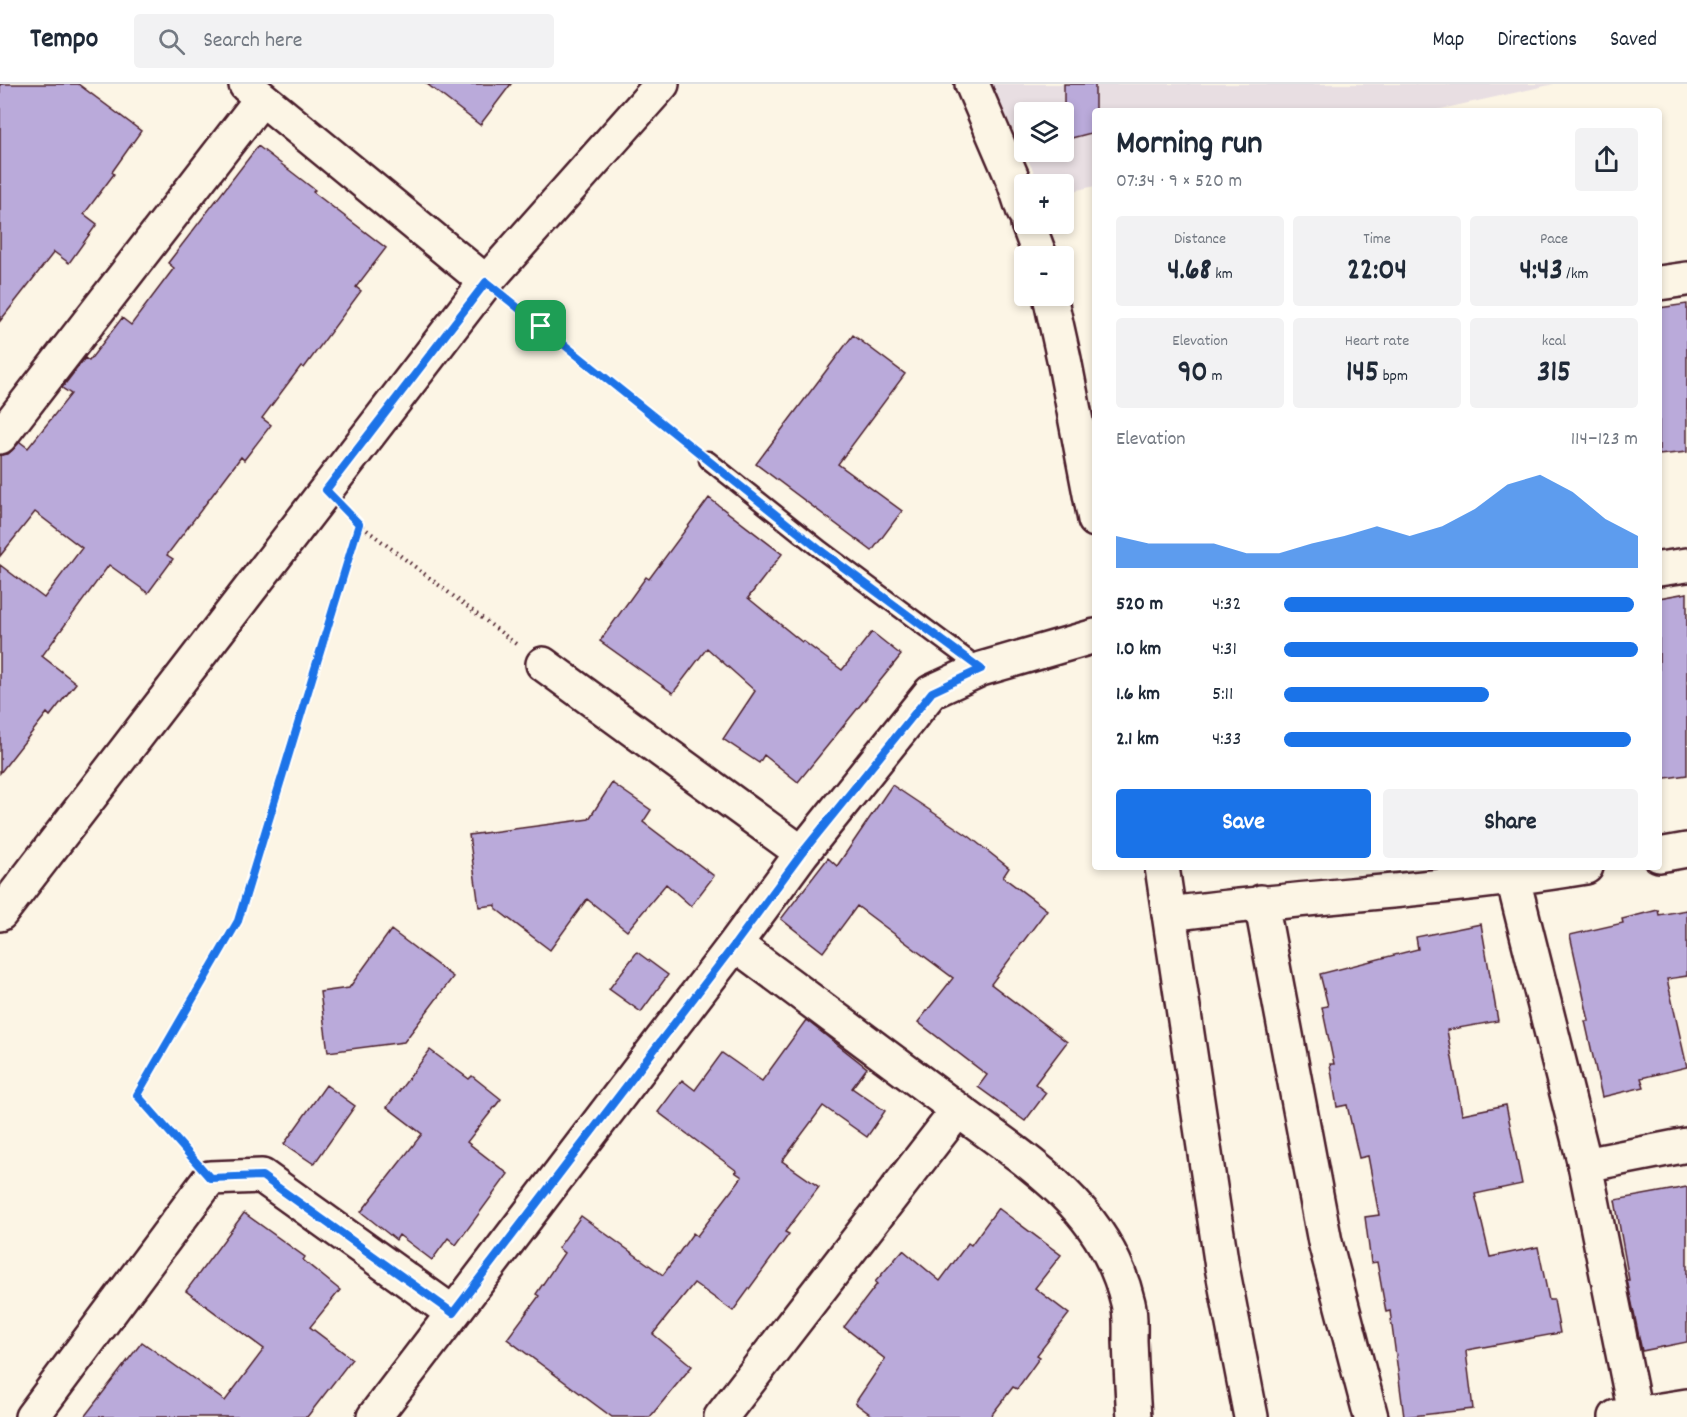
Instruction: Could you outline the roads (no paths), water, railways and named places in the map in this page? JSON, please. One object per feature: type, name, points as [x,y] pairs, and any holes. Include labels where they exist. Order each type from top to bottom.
[{"type":"street","points":[[0,914],[486,282],[662,84]]},
{"type":"street","points":[[972,84],[1014,182]]},
{"type":"street","points":[[0,437],[253,91],[486,282]]},
{"type":"street","points":[[1662,283],[1687,279]]},
{"type":"street","points":[[1052,306],[1092,504]]},
{"type":"street","points":[[1662,568],[1687,565]]},
{"type":"street","points":[[374,1417],[802,853],[932,692],[981,669],[1092,637]]},
{"type":"street","points":[[543,664],[802,853]]},
{"type":"street","points":[[1662,854],[1687,850]]},
{"type":"street","points":[[1162,870],[1222,1267],[1251,1417]]},
{"type":"street","points":[[1169,914],[1261,902],[1514,879],[1568,870]]},
{"type":"street","points":[[1514,879],[1585,1165],[1626,1415],[1687,1406]]},
{"type":"street","points":[[1261,902],[1324,1242],[1371,1417]]},
{"type":"street","points":[[735,944],[1050,1179],[1082,1211],[1106,1245],[1118,1270],[1129,1305],[1134,1417]]},
{"type":"street","points":[[721,1417],[958,1110]]},
{"type":"street","points":[[1585,1165],[1687,1144]]},
{"type":"street","points":[[32,1417],[210,1178],[262,1176],[453,1313]]},
{"type":"lane","points":[[708,460],[820,550],[981,669]]}]
